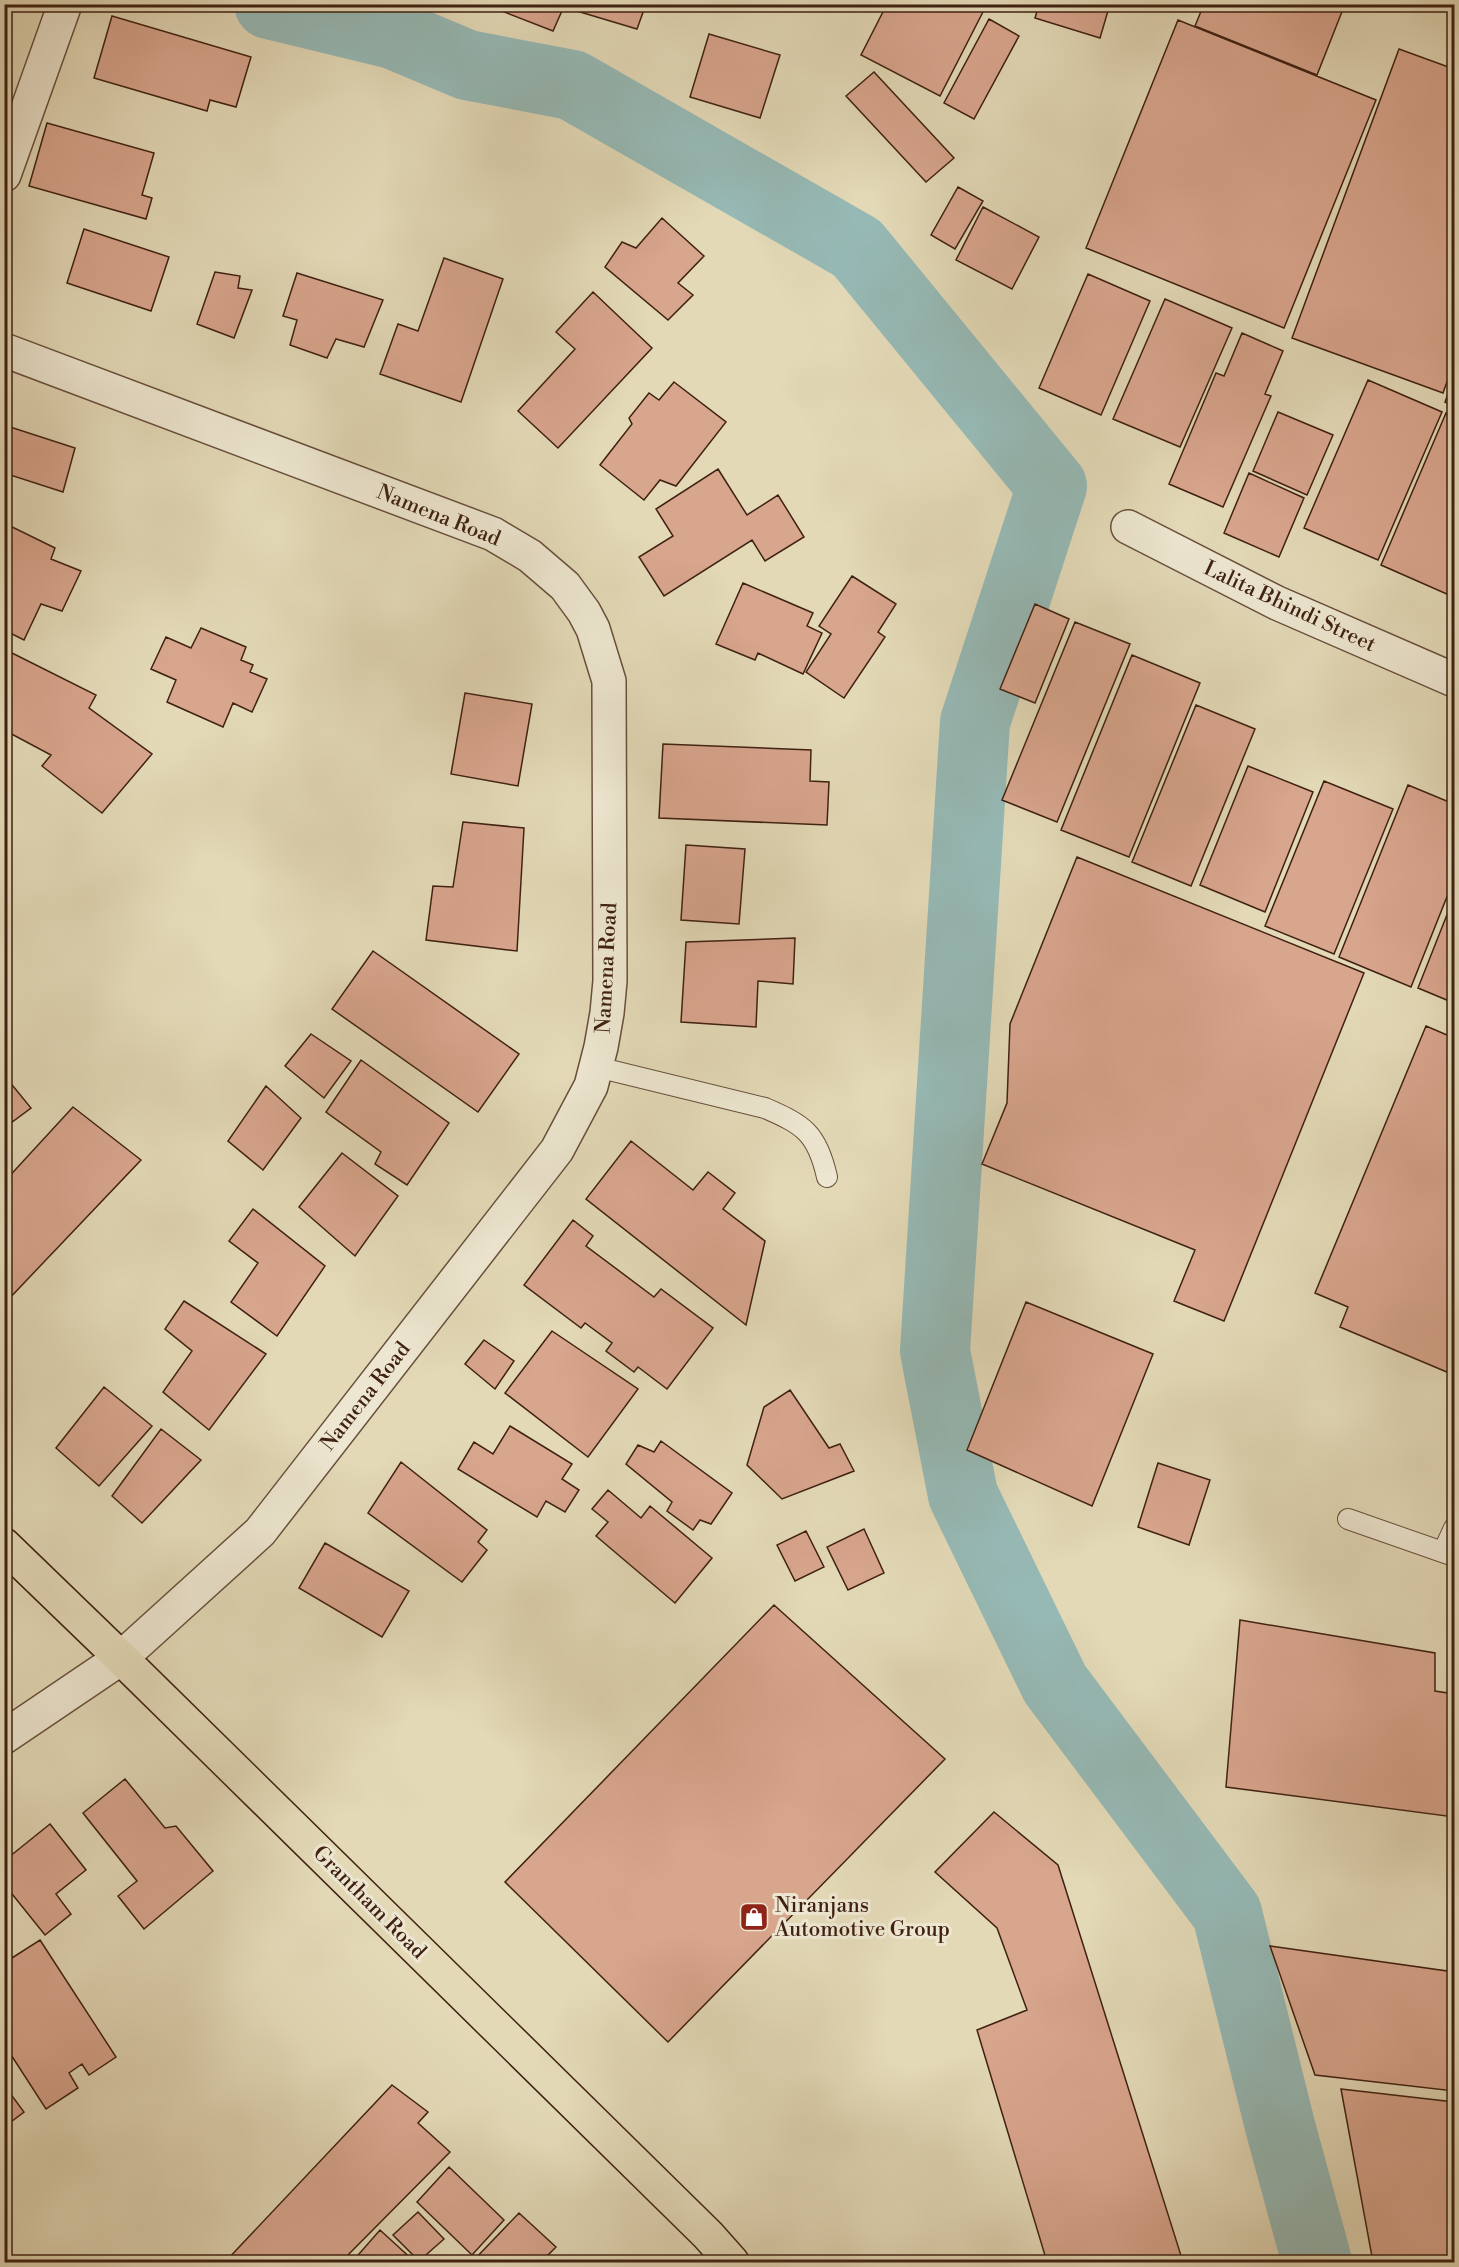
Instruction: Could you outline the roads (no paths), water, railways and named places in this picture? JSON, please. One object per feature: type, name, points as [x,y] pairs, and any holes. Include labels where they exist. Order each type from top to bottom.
[{"type":"main road","name":"Grantham Road","points":[[4,1545],[708,2235],[732,2262]]},
{"type":"street","points":[[4,175],[65,4]]},
{"type":"street","name":"Namena Road","points":[[4,350],[493,534],[530,556],[565,586],[593,629],[609,681],[610,981],[607,1013],[597,1067],[591,1086],[557,1150],[260,1532],[121,1658],[4,1737]]},
{"type":"street","name":"Lalita Bhindi Street","points":[[1128,527],[1277,603],[1455,680]]},
{"type":"lane","points":[[597,1067],[765,1108],[788,1118],[804,1128],[816,1142],[823,1158],[827,1177]]},
{"type":"lane","points":[[1348,1519],[1449,1554],[1455,1528]]},
{"type":"waterway","points":[[269,4],[393,34],[467,65],[572,85],[857,248],[1052,486],[975,722],[935,1351],[963,1495],[1055,1684],[1227,1913],[1280,2126],[1317,2262]]},
{"type":"place","name":"Niranjans Automotive Group","points":[[754,1917]]}]
